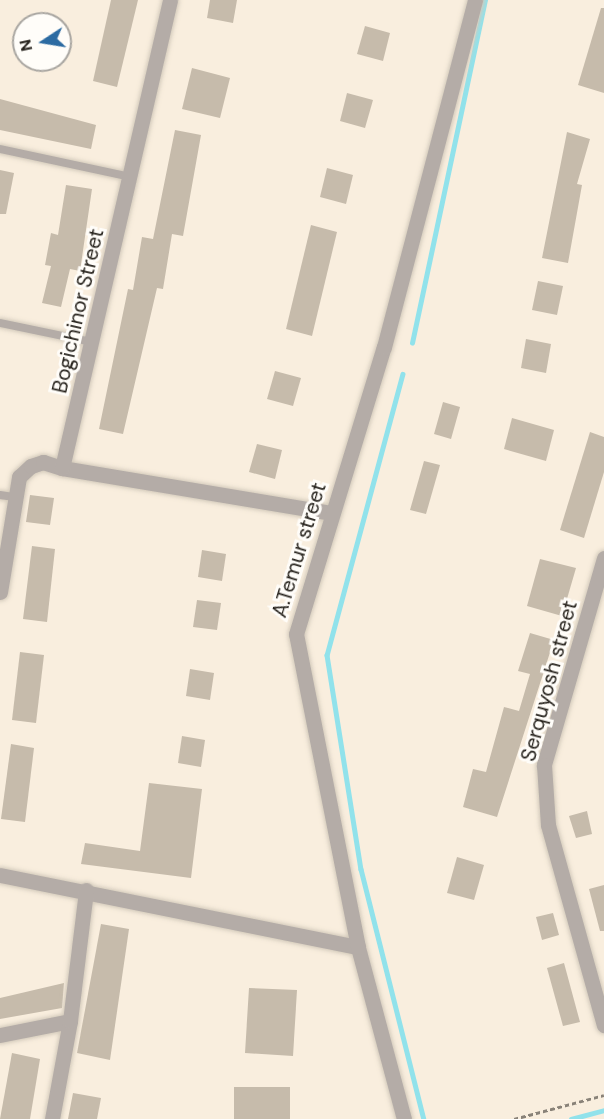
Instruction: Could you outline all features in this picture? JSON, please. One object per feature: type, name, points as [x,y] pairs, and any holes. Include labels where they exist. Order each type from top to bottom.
[{"type":"street","name":"Bogichinor Street","points":[[62,468],[132,177],[170,0]]},
{"type":"street","name":"A.Temur street","points":[[404,1119],[358,947],[296,634],[384,348],[475,0]]},
{"type":"street","points":[[0,592],[7,496],[18,477],[31,466],[43,462],[62,468],[332,513]]},
{"type":"street","name":"Serquyosh street","points":[[604,558],[544,765],[548,825],[604,1025]]},
{"type":"street","points":[[0,875],[86,890],[358,947]]},
{"type":"street","points":[[52,1119],[70,1021],[86,890]]},
{"type":"street","points":[[0,1035],[70,1021]]},
{"type":"lane","points":[[0,149],[132,177]]},
{"type":"lane","points":[[0,323],[92,342]]},
{"type":"path","points":[[514,1119],[604,1095]]},
{"type":"building","points":[[111,0],[138,0],[117,87],[93,81]]},
{"type":"building","points":[[210,0],[237,0],[233,23],[207,18]]},
{"type":"building","points":[[601,8],[604,8],[604,93],[578,85]]},
{"type":"building","points":[[365,26],[390,33],[383,61],[357,54]]},
{"type":"building","points":[[192,68],[230,78],[220,118],[182,109]]},
{"type":"building","points":[[347,93],[373,100],[365,128],[340,121]]},
{"type":"building","points":[[0,99],[96,125],[91,149],[0,130]]},
{"type":"building","points":[[175,130],[201,135],[183,236],[172,234],[163,289],[157,288],[123,434],[99,429],[128,289],[133,290],[142,237],[153,239]]},
{"type":"building","points":[[567,132],[590,139],[577,184],[582,185],[568,263],[542,258]]},
{"type":"building","points":[[327,168],[353,175],[346,204],[320,197]]},
{"type":"building","points":[[0,170],[14,173],[6,214],[0,214]]},
{"type":"building","points":[[66,185],[92,189],[80,271],[70,269],[61,307],[42,303],[51,266],[45,265],[51,233],[58,235]]},
{"type":"building","points":[[311,225],[337,232],[312,336],[286,329]]},
{"type":"building","points":[[538,281],[563,286],[557,315],[532,310]]},
{"type":"building","points":[[526,339],[551,344],[546,373],[521,368]]},
{"type":"building","points":[[275,371],[301,378],[293,406],[267,399]]},
{"type":"building","points":[[443,402],[460,407],[451,439],[434,434]]},
{"type":"building","points":[[512,418],[554,430],[546,461],[504,449]]},
{"type":"building","points":[[590,432],[604,437],[604,472],[584,538],[560,530]]},
{"type":"building","points":[[257,444],[282,450],[275,479],[249,472]]},
{"type":"building","points":[[424,461],[440,465],[426,514],[410,510]]},
{"type":"building","points":[[30,495],[54,498],[50,525],[26,522]]},
{"type":"building","points":[[32,546],[55,549],[47,622],[23,619]]},
{"type":"building","points":[[202,550],[226,554],[222,581],[198,577]]},
{"type":"building","points":[[540,559],[576,568],[562,616],[527,606]]},
{"type":"building","points":[[197,600],[221,603],[217,630],[193,627]]},
{"type":"building","points":[[530,633],[554,640],[497,817],[463,807],[473,769],[486,772],[504,707],[519,711],[530,674],[518,671]]},
{"type":"building","points":[[20,652],[44,655],[36,723],[12,720]]},
{"type":"building","points":[[190,669],[214,673],[210,700],[186,696]]},
{"type":"building","points":[[182,736],[205,740],[201,767],[178,763]]},
{"type":"building","points":[[11,744],[34,748],[25,822],[1,819]]},
{"type":"building","points":[[149,783],[202,789],[191,878],[81,864],[85,843],[140,851]]},
{"type":"building","points":[[587,811],[592,834],[576,838],[569,816]]},
{"type":"building","points":[[457,857],[484,865],[474,900],[447,893]]},
{"type":"building","points":[[604,885],[604,931],[600,931],[589,889]]},
{"type":"building","points":[[553,913],[559,935],[542,940],[536,917]]},
{"type":"building","points":[[101,924],[129,929],[110,1060],[77,1053]]},
{"type":"building","points":[[564,963],[580,1022],[563,1026],[547,968]]},
{"type":"building","points":[[64,983],[62,1008],[0,1019],[0,998]]},
{"type":"building","points":[[249,988],[297,990],[293,1056],[245,1053]]},
{"type":"building","points":[[12,1053],[40,1059],[30,1119],[0,1119]]},
{"type":"building","points":[[234,1087],[290,1087],[290,1119],[234,1119]]},
{"type":"building","points":[[73,1093],[101,1098],[97,1119],[68,1119]]},
{"type":"waterway","points":[[412,343],[485,0]]},
{"type":"waterway","points":[[403,374],[327,655],[361,869],[424,1119]]},
{"type":"waterway","points":[[571,1119],[604,1110]]}]
